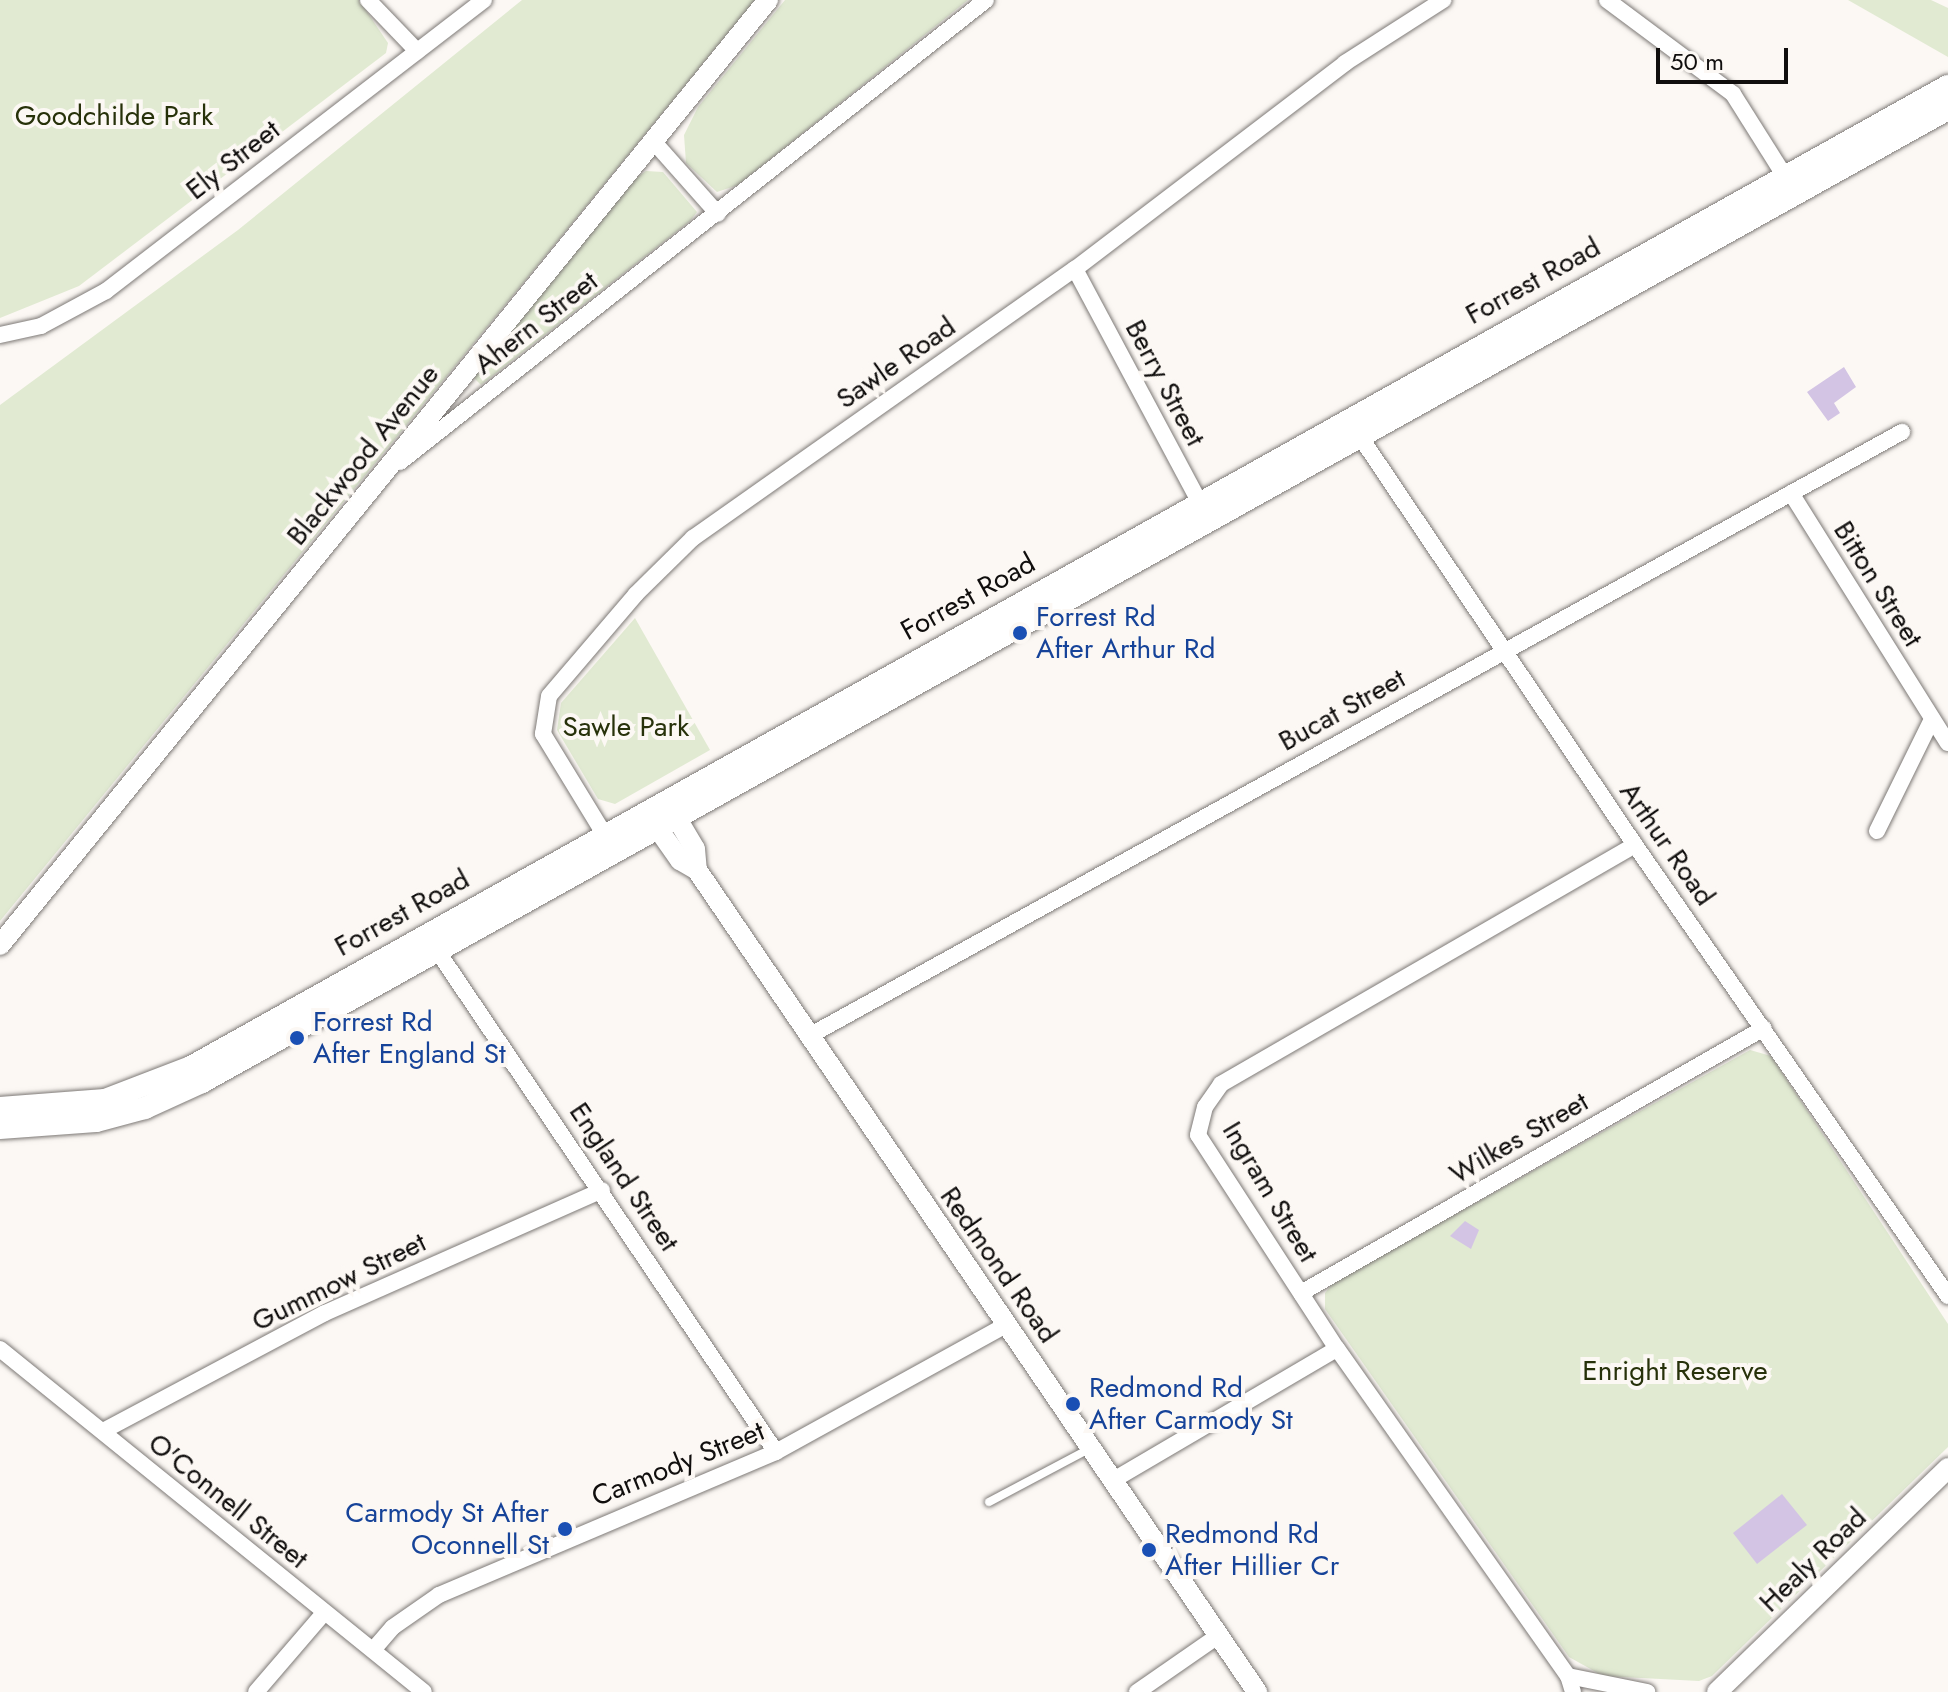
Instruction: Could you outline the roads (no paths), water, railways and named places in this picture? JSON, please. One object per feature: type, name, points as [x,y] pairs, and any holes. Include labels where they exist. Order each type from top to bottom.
[{"type":"main road","name":"Forrest Road","points":[[1204,511],[1361,438],[1790,185],[1948,86]]},
{"type":"main road","name":"Forrest Road","points":[[0,1108],[105,1100],[161,1082],[431,942],[662,814],[1204,511],[1348,419],[1790,185],[1948,109]]},
{"type":"main road","name":"Forrest Road","points":[[0,1128],[76,1124],[173,1096],[431,942]]},
{"type":"street","points":[[368,0],[417,51]]},
{"type":"street","name":"Ely Street","points":[[0,335],[41,326],[106,291],[484,0]]},
{"type":"street","name":"Blackwood Avenue","points":[[0,945],[768,0]]},
{"type":"street","name":"Ahern Street","points":[[385,473],[718,214],[986,0]]},
{"type":"street","name":"Sawle Road","points":[[609,843],[543,734],[549,696],[636,594],[693,538],[1075,269],[1281,109],[1443,0]]},
{"type":"street","points":[[1607,0],[1733,94],[1790,185]]},
{"type":"street","points":[[654,142],[718,214]]},
{"type":"street","name":"Berry Street","points":[[1075,269],[1204,511]]},
{"type":"street","name":"Arthur Road","points":[[1348,419],[1635,845],[1948,1296]]},
{"type":"street","name":"Bucat Street","points":[[809,1036],[1902,432]]},
{"type":"street","name":"Bitton Street","points":[[1791,493],[1948,743]]},
{"type":"street","points":[[1877,831],[1932,719]]},
{"type":"street","name":"Redmond Road","points":[[662,814],[695,849],[697,870],[1006,1325],[1115,1479],[1257,1692]]},
{"type":"street","name":"Ingram Street","points":[[1635,845],[1221,1084],[1205,1107],[1198,1135],[1337,1349],[1570,1684],[1647,1692]]},
{"type":"street","name":"England Street","points":[[431,942],[602,1190],[776,1452]]},
{"type":"street","name":"Wilkes Street","points":[[1301,1293],[1764,1028]]},
{"type":"street","name":"Gummow Street","points":[[103,1431],[325,1313],[602,1190]]},
{"type":"street","name":"Carmody Street","points":[[373,1650],[393,1627],[439,1595],[776,1452],[1006,1325]]},
{"type":"street","name":"O'Connell Street","points":[[0,1349],[424,1692]]},
{"type":"street","points":[[1115,1479],[1337,1349]]},
{"type":"street","name":"Healy Road","points":[[1717,1692],[1948,1468]]},
{"type":"street","points":[[256,1692],[324,1613]]},
{"type":"street","points":[[1137,1692],[1218,1636]]},
{"type":"lane","points":[[989,1502],[1092,1447]]},
{"type":"place","name":"Forrest Rd After Arthur Rd","points":[[1020,633]]},
{"type":"place","name":"Forrest Rd After England St","points":[[297,1038]]},
{"type":"place","name":"Redmond Rd After Carmody St","points":[[1073,1404]]},
{"type":"place","name":"Carmody St After Oconnell St","points":[[565,1529]]},
{"type":"place","name":"Redmond Rd After Hillier Cr","points":[[1149,1550]]},
{"type":"park label","name":"Goodchilde Park","points":[[114,116]]},
{"type":"park label","name":"Sawle Park","points":[[626,727]]},
{"type":"park label","name":"Enright Reserve","points":[[1675,1371]]}]
